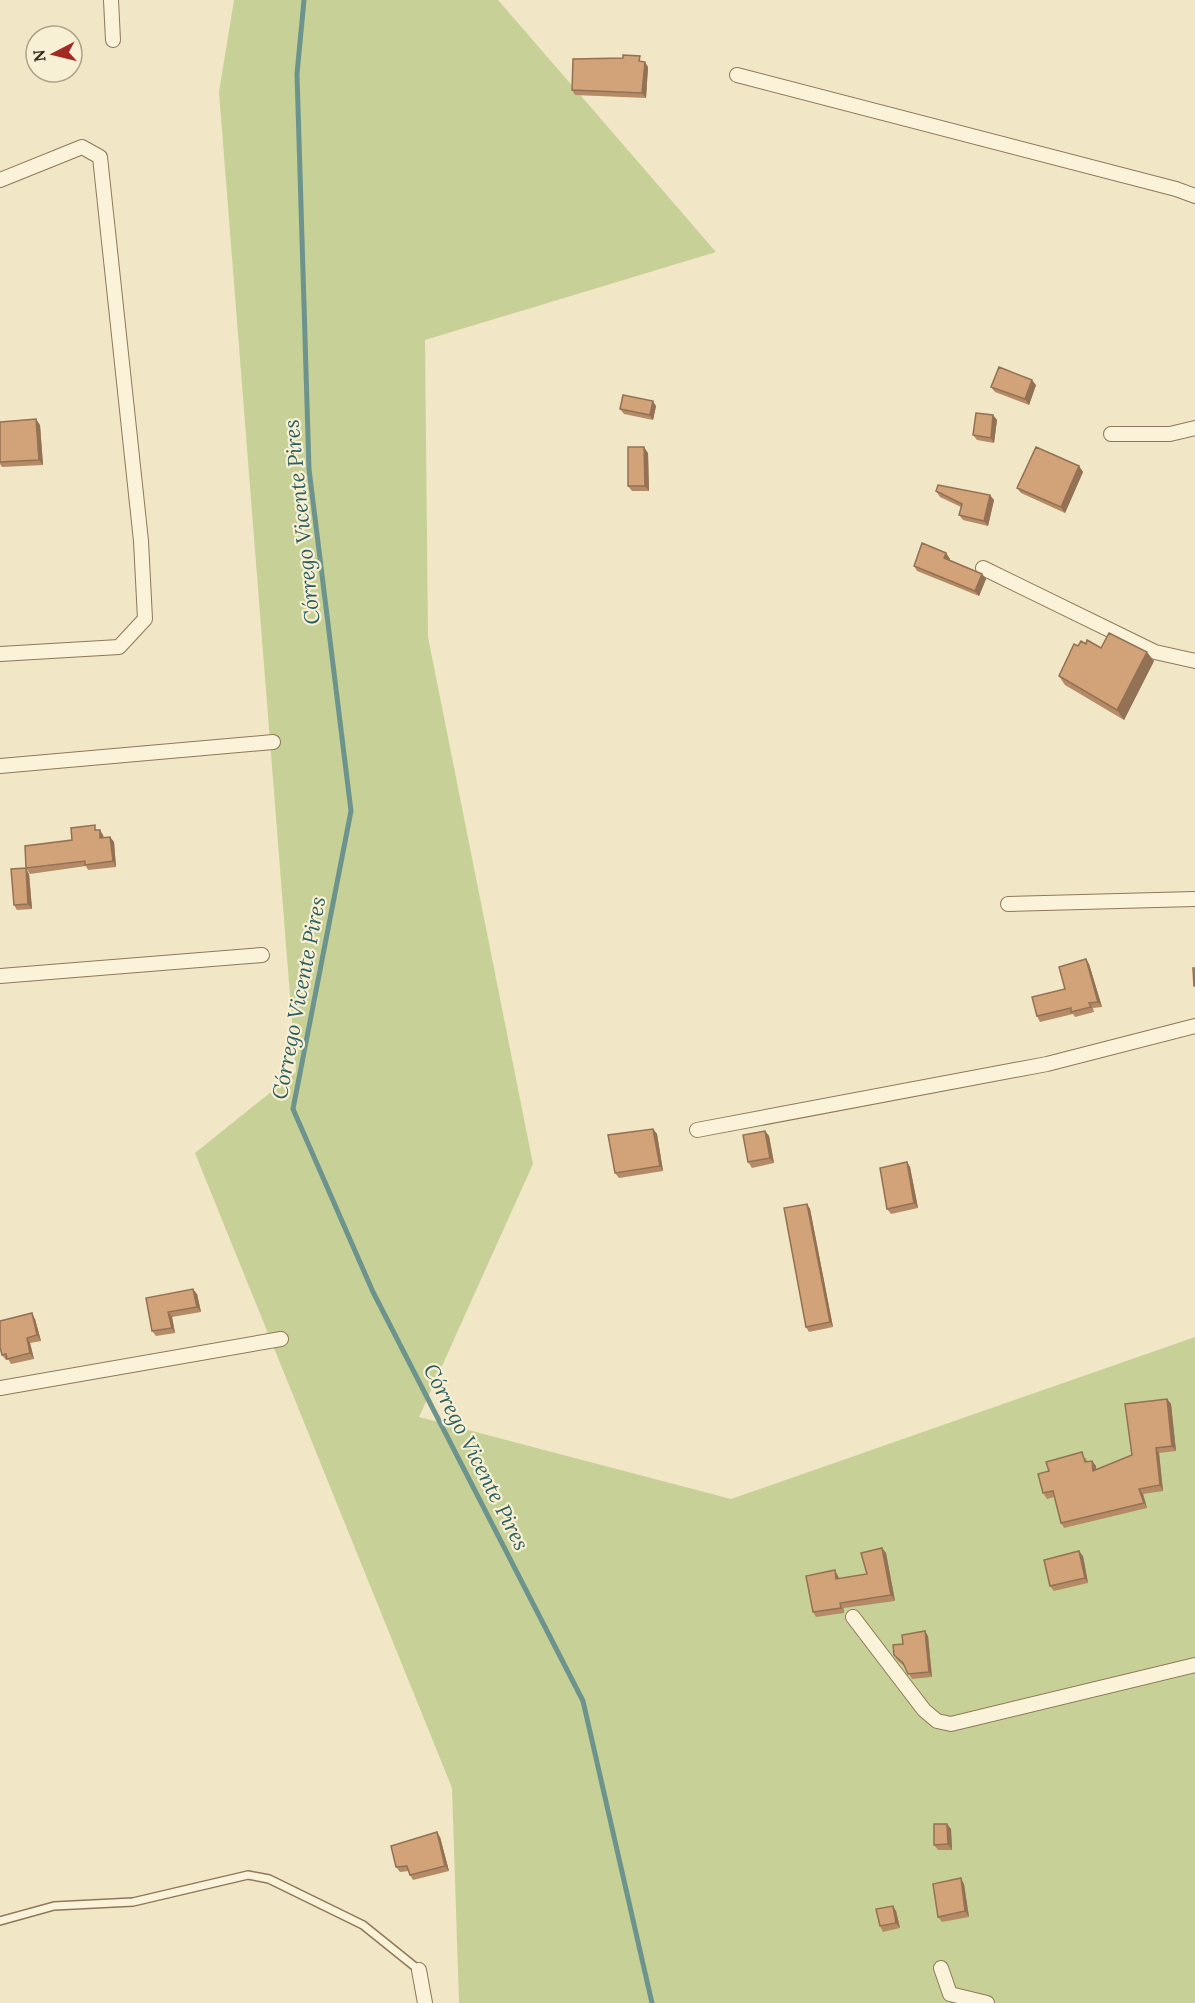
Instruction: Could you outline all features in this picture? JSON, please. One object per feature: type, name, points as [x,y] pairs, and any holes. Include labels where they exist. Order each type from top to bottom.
[{"type":"street","points":[[111,0],[113,40]]},
{"type":"street","points":[[736,75],[1176,189],[1195,196]]},
{"type":"street","points":[[0,180],[82,147],[100,157],[141,541],[145,619],[119,648],[0,654]]},
{"type":"street","points":[[1111,434],[1170,434],[1195,428]]},
{"type":"street","points":[[983,568],[1155,652],[1195,661]]},
{"type":"street","points":[[0,766],[273,742]]},
{"type":"street","points":[[1008,904],[1195,899]]},
{"type":"street","points":[[0,976],[262,955]]},
{"type":"street","points":[[696,1130],[1047,1064],[1195,1026]]},
{"type":"street","points":[[0,1388],[281,1339]]},
{"type":"street","points":[[853,1617],[924,1710],[938,1721],[951,1724],[1195,1665]]},
{"type":"street","points":[[941,1968],[950,1994],[987,2003]]},
{"type":"street","points":[[419,1970],[425,2003]]},
{"type":"lane","points":[[0,1921],[54,1906],[133,1902],[248,1875],[269,1879],[363,1924],[419,1970]]},
{"type":"green space","points":[[234,0],[498,0],[716,252],[425,340],[428,637],[533,1164],[419,1417],[731,1499],[1195,1337],[1195,2003],[459,2003],[452,1788],[195,1153],[296,1072],[219,92]]},
{"type":"building","points":[[623,55],[640,56],[639,61],[645,62],[642,93],[572,90],[573,59],[623,58]]},
{"type":"building","points":[[999,367],[1032,380],[1025,399],[991,387]]},
{"type":"building","points":[[623,395],[653,401],[650,415],[620,409]]},
{"type":"building","points":[[976,413],[993,415],[991,438],[973,435]]},
{"type":"building","points":[[36,419],[39,460],[0,462],[0,422]]},
{"type":"building","points":[[628,447],[644,447],[645,486],[628,486]]},
{"type":"building","points":[[1036,447],[1079,466],[1061,507],[1017,488]]},
{"type":"building","points":[[938,485],[990,495],[984,521],[959,515],[962,504],[936,491]]},
{"type":"building","points":[[922,543],[946,553],[944,558],[982,574],[975,591],[914,566]]},
{"type":"building","points":[[1109,633],[1147,652],[1117,710],[1059,676],[1074,644],[1078,646],[1081,641],[1086,644],[1087,640],[1101,648]]},
{"type":"building","points":[[95,825],[95,830],[100,830],[100,838],[110,837],[113,861],[85,865],[85,861],[26,868],[25,846],[72,840],[71,828]]},
{"type":"building","points":[[26,868],[28,904],[14,905],[11,869]]},
{"type":"building","points":[[1086,959],[1098,1002],[1089,1003],[1091,1007],[1071,1012],[1071,1008],[1037,1016],[1032,997],[1065,989],[1059,967]]},
{"type":"building","points":[[1193,968],[1195,968],[1195,986],[1194,986]]},
{"type":"building","points":[[653,1129],[660,1166],[615,1173],[608,1135]]},
{"type":"building","points":[[765,1131],[770,1158],[748,1162],[743,1135]]},
{"type":"building","points":[[907,1162],[914,1203],[887,1209],[880,1168]]},
{"type":"building","points":[[807,1204],[830,1322],[806,1327],[784,1208]]},
{"type":"building","points":[[193,1289],[197,1307],[168,1312],[172,1328],[152,1331],[146,1298]]},
{"type":"building","points":[[32,1313],[37,1335],[27,1338],[30,1353],[7,1359],[6,1354],[2,1355],[0,1347],[0,1321]]},
{"type":"building","points":[[1167,1399],[1172,1446],[1156,1448],[1160,1485],[1139,1489],[1144,1503],[1061,1523],[1053,1491],[1043,1493],[1038,1474],[1049,1471],[1046,1462],[1082,1452],[1085,1462],[1092,1461],[1093,1471],[1132,1455],[1125,1404]]},
{"type":"building","points":[[882,1548],[891,1595],[840,1603],[841,1608],[813,1612],[806,1576],[835,1570],[836,1579],[867,1574],[861,1553]]},
{"type":"building","points":[[1079,1551],[1085,1578],[1050,1586],[1044,1560]]},
{"type":"building","points":[[925,1631],[929,1672],[908,1674],[903,1663],[894,1655],[893,1645],[903,1644],[902,1635]]},
{"type":"building","points":[[934,1824],[947,1824],[948,1844],[934,1845]]},
{"type":"building","points":[[437,1832],[445,1866],[410,1875],[407,1866],[396,1867],[391,1846]]},
{"type":"building","points":[[961,1878],[965,1911],[938,1917],[933,1884]]},
{"type":"building","points":[[893,1906],[896,1923],[880,1926],[876,1909]]},
{"type":"waterway","name":"Córrego Vicente Pires","points":[[304,0],[297,74],[309,469],[351,811],[293,1109],[373,1292],[583,1701],[652,2003]]}]
